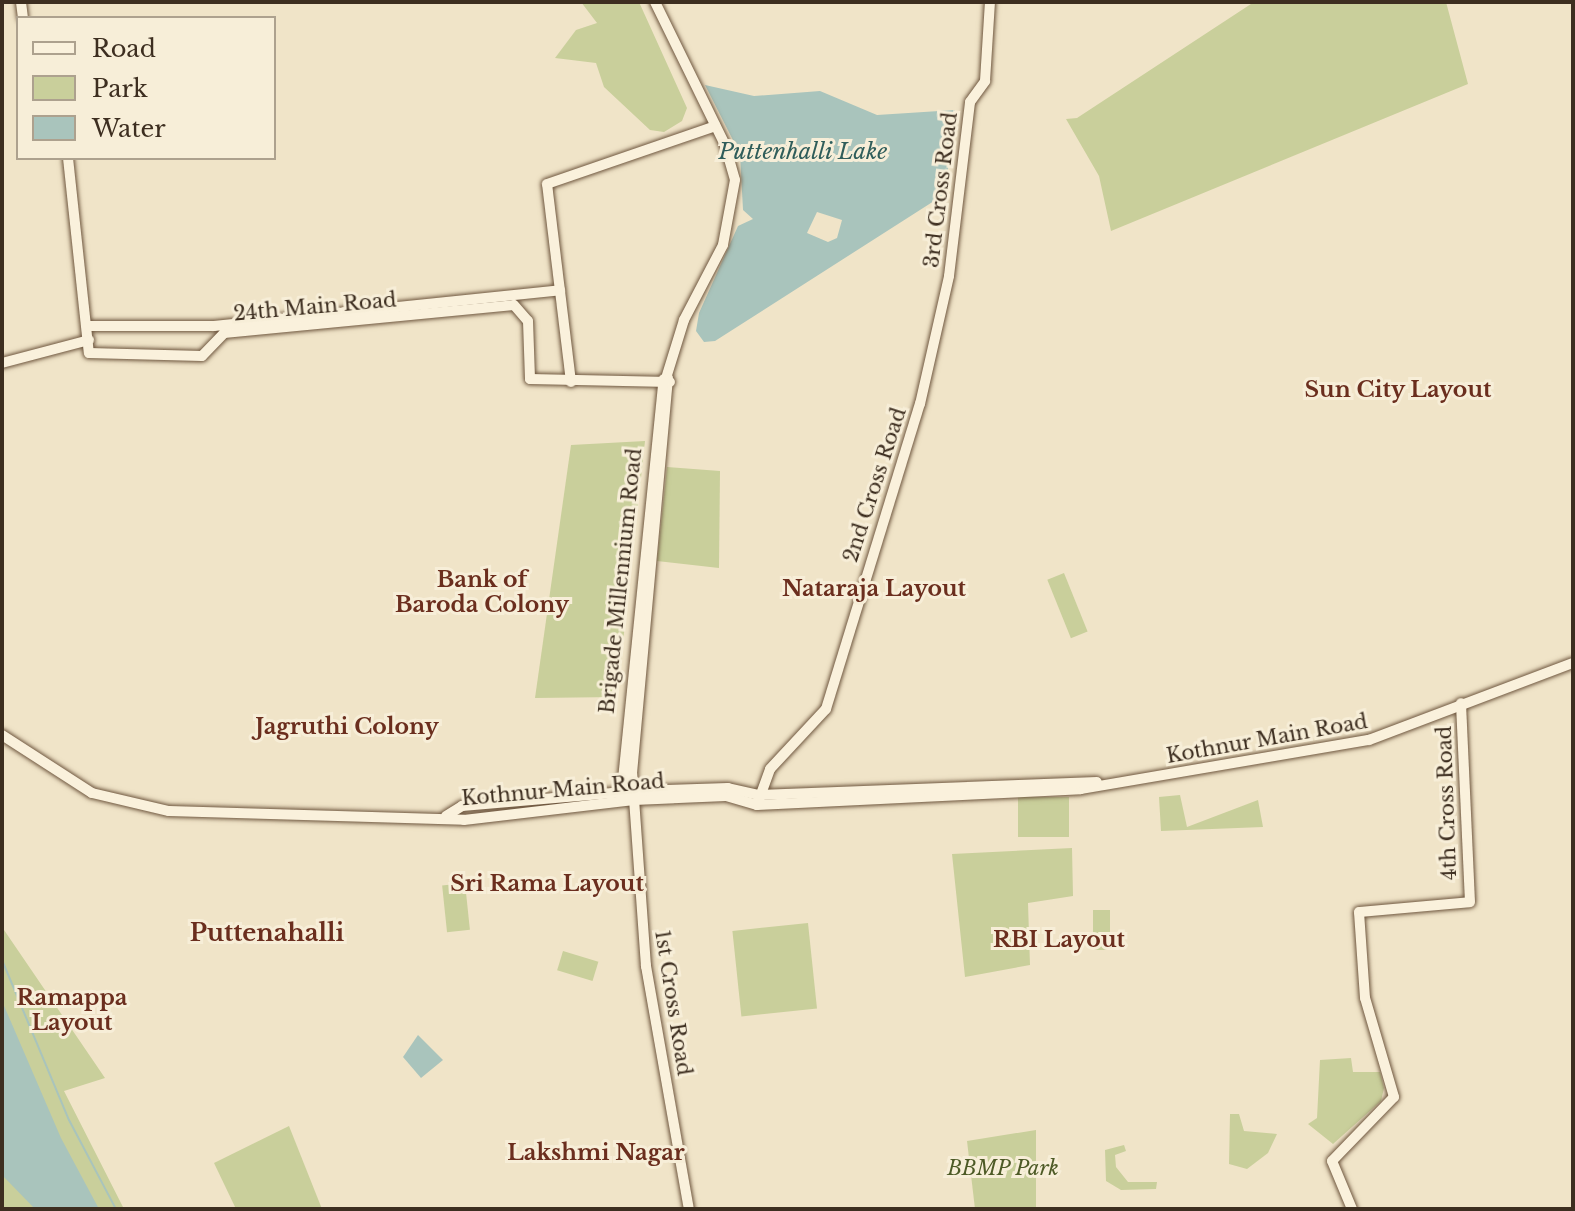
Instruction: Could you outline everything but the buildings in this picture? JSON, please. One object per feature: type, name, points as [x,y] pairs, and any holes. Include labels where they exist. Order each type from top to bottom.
[{"type":"street","points":[[516,300],[528,321],[530,379],[571,382],[666,380],[684,320],[731,221],[732,163],[655,2]]},
{"type":"street","name":"3rd Cross Road","points":[[937,340],[970,102],[986,76],[990,2]]},
{"type":"street","points":[[571,382],[547,184],[715,126]]},
{"type":"street","name":"24th Main Road","points":[[68,160],[71,227],[89,326],[89,353],[202,356],[224,333],[516,300],[560,290]]},
{"type":"street","name":"24th Main Road","points":[[89,326],[214,326],[516,300]]},
{"type":"street","points":[[2,363],[89,340]]},
{"type":"street","name":"2nd Cross Road","points":[[758,800],[779,756],[826,709],[937,340]]},
{"type":"street","name":"1st Cross Road","points":[[666,380],[634,796],[648,982],[689,1209]]},
{"type":"street","name":"Brigade Millennium Road","points":[[620,797],[666,380]]},
{"type":"street","name":"Kothnur Main Road","points":[[2,735],[92,793],[169,811],[345,820],[446,816],[462,806],[634,796],[726,796],[758,800],[1081,789],[1099,783],[1350,745],[1573,663]]},
{"type":"street","name":"4th Cross Road","points":[[1352,1209],[1332,1161],[1394,1097],[1365,998],[1359,912],[1470,902],[1461,703]]},
{"type":"green space","points":[[581,2],[639,2],[687,108],[682,121],[664,132],[650,130],[604,87],[596,63],[555,58],[576,30],[597,23]]},
{"type":"green space","points":[[1254,2],[1446,2],[1468,84],[1111,231],[1099,176],[1066,119],[1077,118]]},
{"type":"green space","points":[[645,441],[617,697],[535,698],[571,445]]},
{"type":"green space","points":[[667,467],[720,471],[719,568],[657,561]]},
{"type":"green space","points":[[1064,573],[1088,631],[1071,638],[1047,580]]},
{"type":"green space","points":[[1180,795],[1187,827],[1258,800],[1263,827],[1161,831],[1159,797]]},
{"type":"green space","points":[[1018,797],[1069,797],[1069,837],[1018,837]]},
{"type":"green space","points":[[1072,848],[1073,896],[1028,903],[1030,965],[965,977],[952,854]]},
{"type":"green space","points":[[465,883],[470,930],[447,932],[442,885]]},
{"type":"green space","points":[[1093,910],[1110,910],[1110,950],[1093,950]]},
{"type":"green space","points":[[808,923],[817,1009],[741,1016],[732,931]]},
{"type":"green space","points":[[2,927],[105,1078],[64,1091],[124,1209],[2,1209]]},
{"type":"green space","points":[[563,951],[598,962],[593,981],[557,970]]},
{"type":"green space","points":[[1351,1058],[1353,1072],[1380,1072],[1384,1088],[1381,1101],[1333,1144],[1308,1124],[1317,1118],[1320,1060]]},
{"type":"green space","points":[[1230,1114],[1239,1114],[1244,1131],[1277,1134],[1268,1153],[1247,1169],[1229,1164]]},
{"type":"green space","points":[[289,1126],[322,1209],[236,1209],[214,1163]]},
{"type":"green space","name":"BBMP Park","points":[[1036,1130],[1036,1209],[975,1209],[967,1141]]},
{"type":"green space","points":[[1124,1145],[1126,1151],[1115,1155],[1116,1167],[1128,1182],[1157,1182],[1156,1189],[1121,1190],[1106,1181],[1105,1150]]},
{"type":"water","name":"Puttenhalli Lake","points":[[705,85],[754,96],[820,91],[877,115],[955,110],[945,194],[715,341],[704,342],[696,331],[699,313],[738,226],[753,219],[743,210],[740,154]],"holes":[[[817,212],[842,220],[837,238],[828,242],[807,233]]]},
{"type":"water","points":[[2,1001],[61,1138],[99,1209],[35,1209],[2,1175]]},
{"type":"water","points":[[418,1035],[443,1060],[421,1078],[403,1057]]},
{"type":"waterway","points":[[2,960],[69,1120],[116,1209]]},
{"type":"district","name":"Sun City Layout","points":[[1398,390]]},
{"type":"district","name":"Nataraja Layout","points":[[874,589]]},
{"type":"district","name":"Bank of Baroda Colony","points":[[482,592]]},
{"type":"district","name":"Jagruthi Colony","points":[[347,727]]},
{"type":"district","name":"Sri Rama Layout","points":[[547,884]]},
{"type":"district","name":"Puttenahalli","points":[[267,933]]},
{"type":"district","name":"RBI Layout","points":[[1059,940]]},
{"type":"district","name":"Ramappa Layout","points":[[72,1010]]},
{"type":"district","name":"Lakshmi Nagar","points":[[596,1153]]}]
